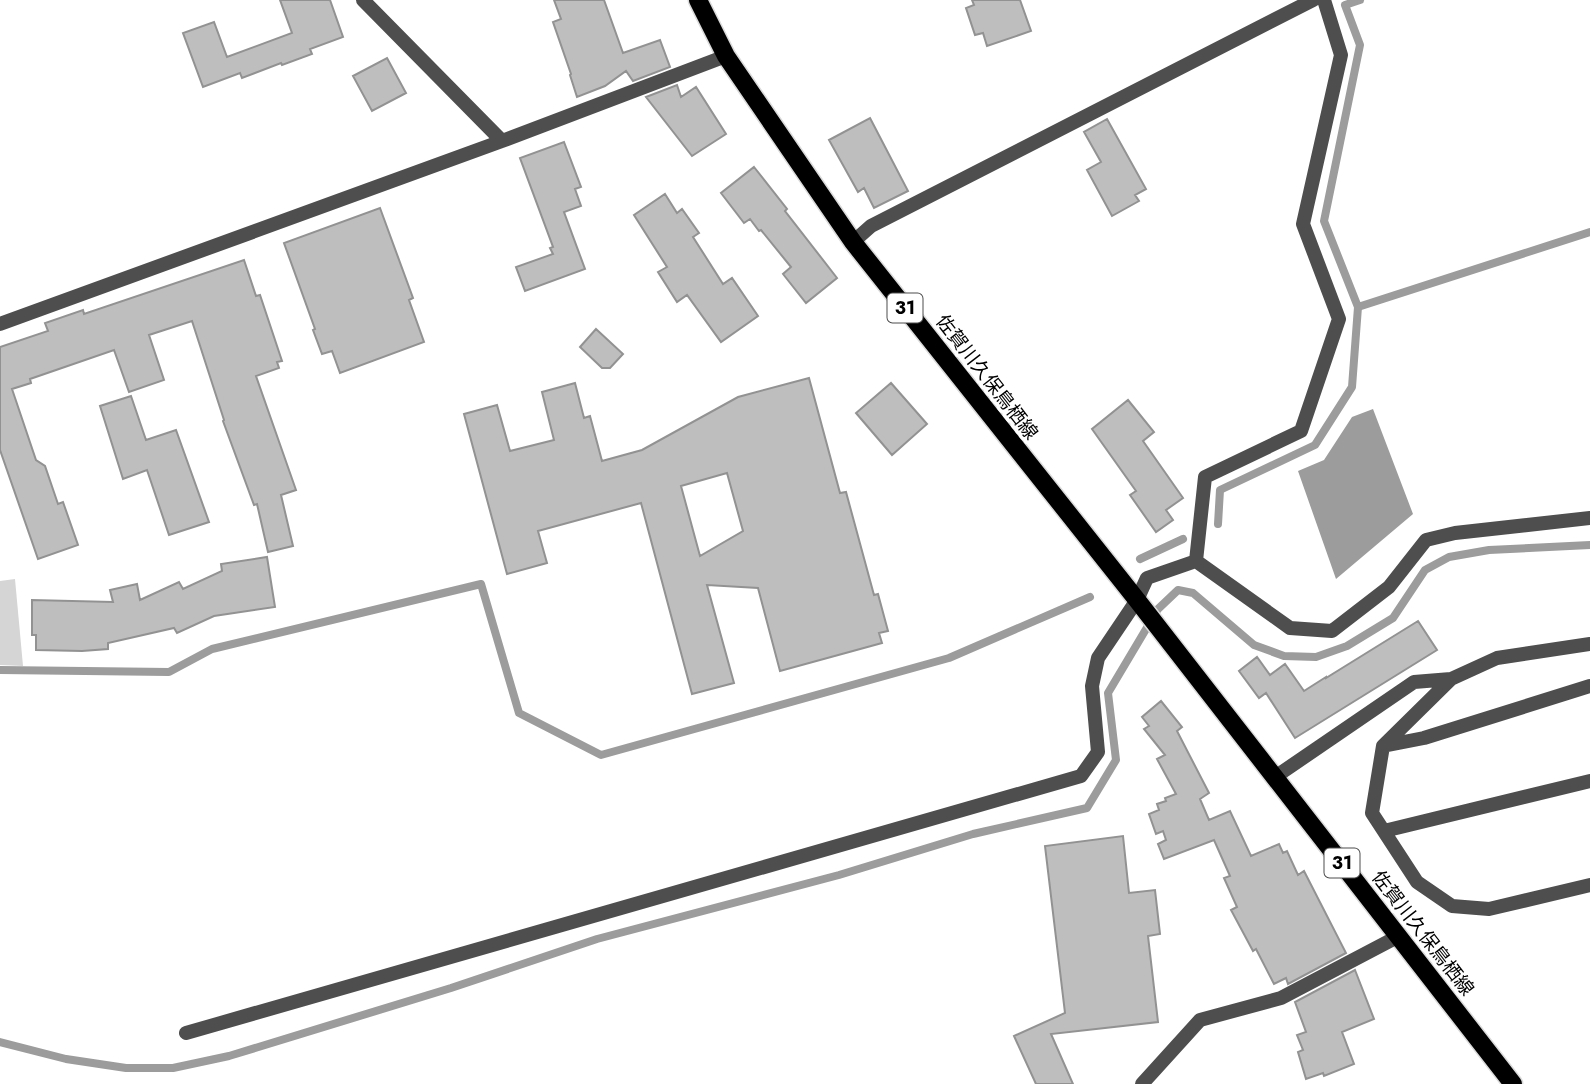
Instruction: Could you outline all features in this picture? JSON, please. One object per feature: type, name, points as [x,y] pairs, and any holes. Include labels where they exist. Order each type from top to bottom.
[{"type":"main road","name":"佐賀川久保鳥栖線","points":[[698,0],[726,56],[853,242],[1137,600],[1513,1084]]},
{"type":"street","points":[[363,0],[502,141]]},
{"type":"street","points":[[853,242],[871,226],[1313,0]]},
{"type":"street","points":[[1196,561],[1205,477],[1301,431],[1339,319],[1303,224],[1341,55],[1324,0]]},
{"type":"street","points":[[0,324],[502,141],[726,56]]},
{"type":"street","points":[[1196,561],[1290,628],[1332,631],[1389,587],[1426,540],[1455,533],[1590,518]]},
{"type":"street","points":[[186,1033],[1081,776],[1098,752],[1092,686],[1098,658],[1137,600],[1147,579],[1196,561]]},
{"type":"street","points":[[1275,777],[1414,682],[1451,679],[1497,658],[1590,644]]},
{"type":"street","points":[[1451,679],[1383,746],[1372,813],[1417,882],[1452,906],[1489,909],[1590,885]]},
{"type":"street","points":[[1383,746],[1424,738],[1590,686]]},
{"type":"street","points":[[1384,831],[1590,781]]},
{"type":"street","points":[[1142,1084],[1200,1020],[1281,998],[1399,936]]},
{"type":"shaded area","points":[[1373,409],[1413,514],[1336,579],[1298,471],[1324,460],[1352,417]]},
{"type":"shaded area","points":[[15,579],[23,666],[0,665],[0,581]]},
{"type":"building","points":[[280,0],[330,0],[343,37],[310,49],[312,54],[282,65],[281,63],[242,78],[240,73],[203,87],[183,33],[214,22],[227,57],[292,33]]},
{"type":"building","points":[[554,0],[604,0],[623,53],[660,40],[670,67],[633,81],[626,71],[605,86],[577,97],[553,22],[561,19]]},
{"type":"building","points":[[972,0],[1020,0],[1031,31],[987,46],[983,33],[975,35],[966,8],[974,5]]},
{"type":"building","points":[[387,58],[406,93],[372,111],[353,76]]},
{"type":"building","points":[[677,85],[681,97],[696,87],[726,134],[692,156],[646,97]]},
{"type":"building","points":[[870,118],[908,191],[874,208],[864,188],[858,192],[829,140]]},
{"type":"building","points":[[1107,119],[1146,189],[1135,195],[1139,201],[1112,216],[1087,170],[1101,162],[1084,132]]},
{"type":"building","points":[[564,142],[581,187],[575,189],[581,206],[564,212],[585,269],[525,291],[516,267],[553,254],[550,248],[553,247],[520,158]]},
{"type":"building","points":[[754,167],[837,278],[806,303],[783,274],[791,267],[750,219],[744,223],[721,193]]},
{"type":"building","points":[[665,194],[677,213],[682,209],[699,233],[693,237],[723,284],[732,278],[758,316],[721,342],[687,295],[677,302],[658,272],[667,267],[634,215]]},
{"type":"building","points":[[380,208],[413,298],[409,300],[424,342],[340,373],[332,351],[322,354],[284,243]]},
{"type":"building","points":[[244,260],[256,296],[260,295],[282,361],[277,362],[279,368],[256,376],[296,490],[281,495],[293,546],[268,552],[257,504],[254,505],[223,421],[192,321],[149,335],[164,380],[129,392],[114,350],[30,379],[31,383],[12,389],[36,460],[45,466],[58,504],[63,502],[78,545],[38,559],[0,450],[0,347],[48,331],[45,323],[83,310],[84,314]]},
{"type":"building","points":[[596,329],[623,354],[610,368],[602,368],[580,347]]},
{"type":"building","points":[[809,378],[840,493],[846,492],[874,595],[878,594],[888,631],[879,633],[882,643],[780,671],[758,588],[707,585],[734,683],[692,694],[641,503],[538,531],[547,563],[507,574],[464,414],[497,405],[510,451],[554,440],[542,392],[575,383],[584,418],[590,416],[602,461],[642,450],[738,397]],"holes":[[[727,473],[743,531],[700,556],[681,486]]]},
{"type":"building","points":[[891,383],[927,424],[892,455],[856,413]]},
{"type":"building","points":[[131,396],[146,440],[176,430],[209,522],[169,535],[147,470],[123,479],[100,406]]},
{"type":"building","points":[[1128,400],[1154,432],[1143,441],[1183,498],[1166,510],[1173,520],[1156,532],[1130,495],[1136,491],[1092,429]]},
{"type":"building","points":[[267,557],[275,607],[214,616],[177,633],[174,628],[108,643],[108,649],[36,650],[36,635],[32,635],[32,600],[113,602],[110,590],[137,584],[140,600],[179,582],[183,589],[222,571],[221,564]]},
{"type":"building","points":[[1418,621],[1437,650],[1295,738],[1266,693],[1259,698],[1239,671],[1257,657],[1270,675],[1285,664],[1304,691]]},
{"type":"building","points":[[1161,701],[1182,727],[1177,731],[1209,793],[1200,799],[1209,820],[1230,811],[1251,856],[1279,844],[1283,853],[1287,851],[1298,875],[1304,871],[1346,953],[1288,984],[1286,978],[1274,984],[1231,910],[1237,907],[1224,878],[1230,876],[1214,840],[1164,859],[1158,844],[1166,840],[1163,831],[1156,834],[1149,814],[1159,810],[1157,804],[1166,801],[1165,798],[1176,794],[1157,759],[1165,755],[1144,729],[1149,726],[1142,717]]},
{"type":"building","points":[[1123,836],[1129,893],[1155,890],[1160,934],[1148,936],[1158,1022],[1051,1034],[1073,1084],[1036,1084],[1014,1036],[1065,1013],[1045,846]]},
{"type":"building","points":[[1355,970],[1374,1019],[1342,1032],[1354,1064],[1324,1076],[1323,1073],[1306,1079],[1298,1052],[1303,1050],[1297,1035],[1306,1032],[1295,1002]]},
{"type":"waterway","points":[[1358,307],[1324,221],[1360,45],[1345,5],[1360,0]]},
{"type":"waterway","points":[[1218,524],[1220,490],[1315,445],[1352,387],[1358,307],[1590,232]]},
{"type":"waterway","points":[[1140,559],[1183,539]]},
{"type":"waterway","points":[[0,1042],[66,1059],[126,1068],[173,1068],[229,1056],[451,988],[597,939],[839,875],[973,834],[1087,808],[1116,760],[1108,693],[1158,609],[1178,590],[1193,593],[1254,645],[1284,656],[1316,657],[1347,646],[1393,618],[1425,570],[1449,557],[1489,550],[1590,545]]},
{"type":"waterway","points":[[0,670],[169,672],[212,649],[481,584],[519,713],[601,755],[949,658],[1090,597]]}]
